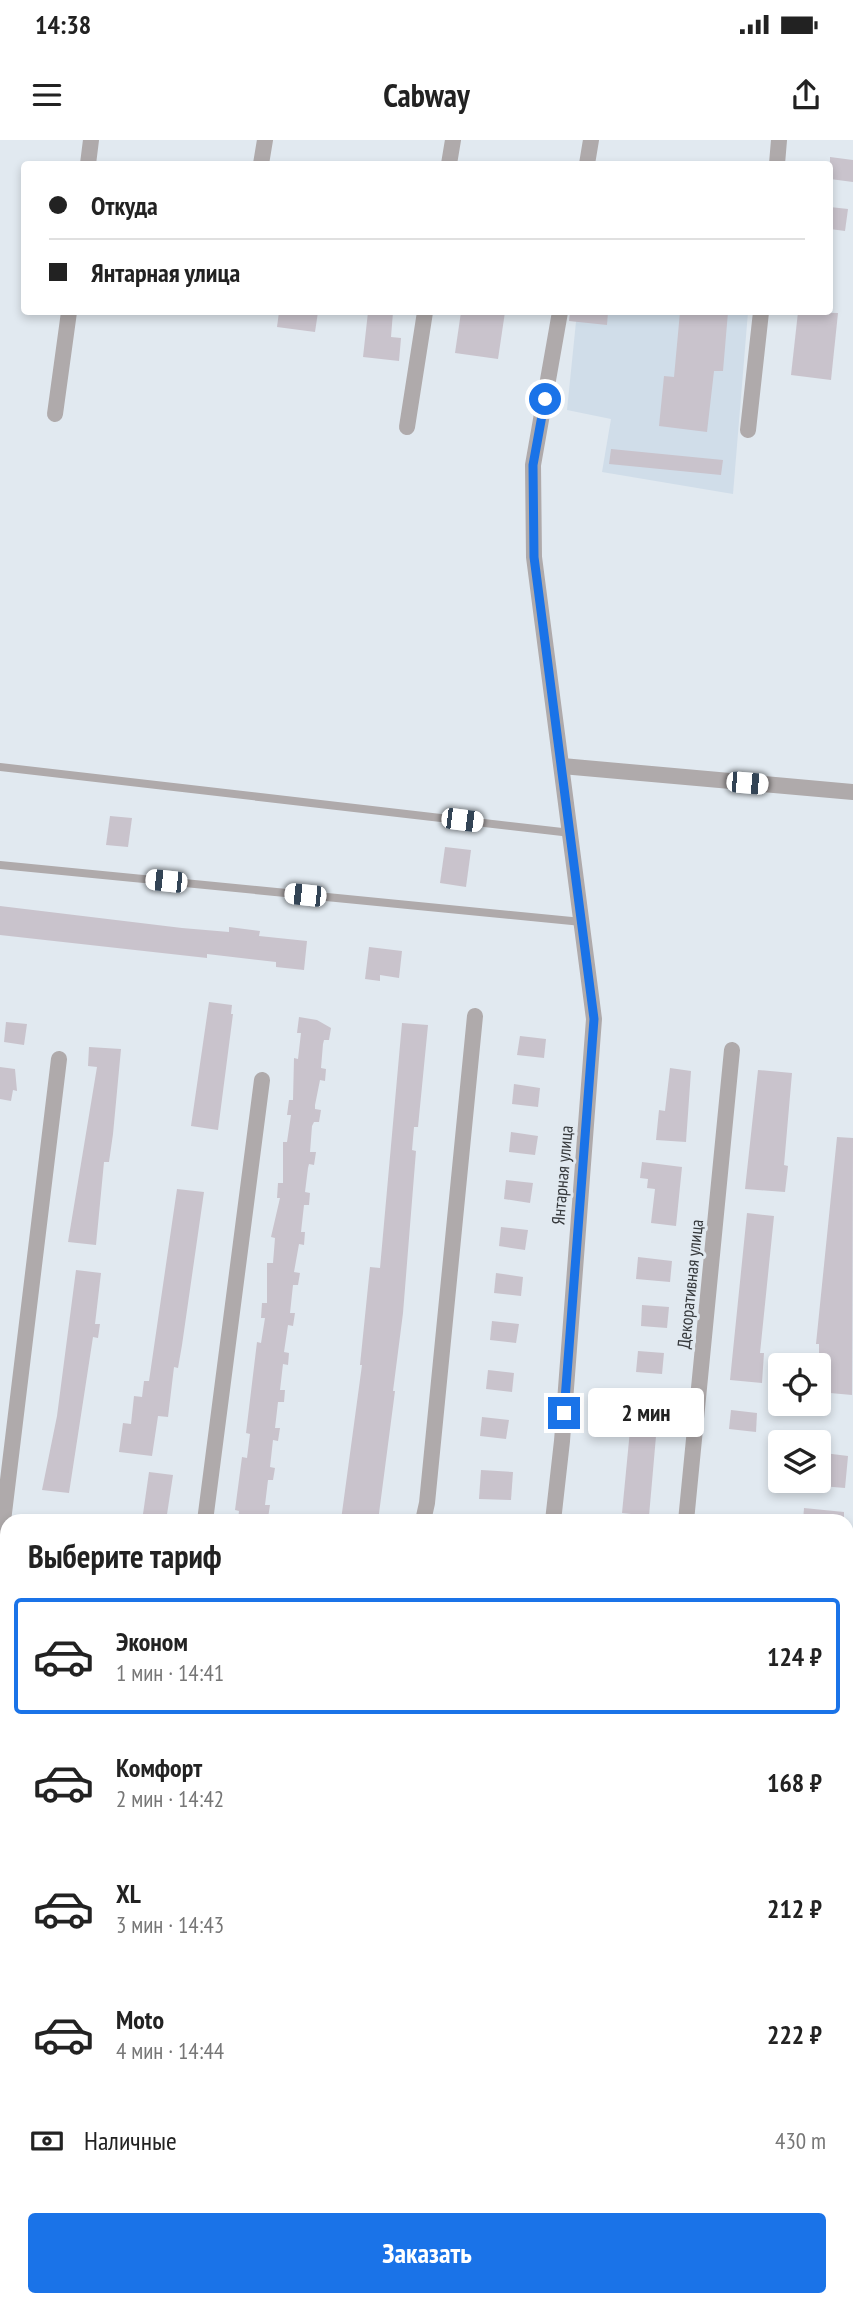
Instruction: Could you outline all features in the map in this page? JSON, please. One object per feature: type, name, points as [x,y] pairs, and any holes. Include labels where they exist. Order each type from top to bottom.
[{"type":"street","points":[[88,161],[91,140]]},
{"type":"street","points":[[262,161],[265,140]]},
{"type":"street","points":[[450,161],[453,140]]},
{"type":"street","points":[[588,161],[591,140]]},
{"type":"street","points":[[777,161],[779,140]]},
{"type":"street","points":[[55,414],[69,315]]},
{"type":"street","points":[[407,427],[425,315]]},
{"type":"street","name":"Янтарная улица","points":[[554,1514],[562,1441],[594,1019],[534,557],[533,478],[560,315]]},
{"type":"street","points":[[748,430],[761,315]]},
{"type":"street","points":[[562,766],[853,792]]},
{"type":"street","points":[[425,1514],[475,1016]]},
{"type":"street","name":"Декоративная улица","points":[[687,1514],[732,1050]]},
{"type":"street","points":[[4,1514],[59,1059]]},
{"type":"street","points":[[206,1514],[262,1080]]},
{"type":"lane","points":[[0,767],[571,833]]},
{"type":"lane","points":[[0,864],[582,922]]},
{"type":"shaded area","points":[[577,315],[748,315],[733,494],[602,472],[611,419],[567,410]]},
{"type":"building","points":[[830,157],[853,160],[853,182],[833,179],[833,161],[830,161]]},
{"type":"building","points":[[833,207],[848,209],[845,231],[833,229]]},
{"type":"building","points":[[838,313],[831,380],[791,375],[798,315]]},
{"type":"building","points":[[279,315],[318,315],[315,332],[277,327]]},
{"type":"building","points":[[368,315],[393,315],[391,337],[401,338],[399,361],[363,357]]},
{"type":"building","points":[[461,315],[505,315],[498,359],[455,353]]},
{"type":"building","points":[[570,315],[608,315],[607,325],[569,321]]},
{"type":"building","points":[[680,315],[728,315],[723,371],[714,371],[707,432],[659,426],[664,376],[674,377]]},
{"type":"building","points":[[611,449],[723,460],[721,475],[609,464]]},
{"type":"building","points":[[110,816],[132,818],[128,847],[106,845]]},
{"type":"building","points":[[445,847],[471,850],[466,887],[440,883]]},
{"type":"building","points":[[0,906],[182,928],[229,932],[229,927],[260,931],[259,936],[307,941],[304,970],[276,967],[276,962],[207,954],[207,958],[0,935]]},
{"type":"building","points":[[369,947],[402,951],[399,978],[380,975],[380,981],[365,979]]},
{"type":"building","points":[[209,1002],[232,1005],[233,1014],[218,1130],[191,1126]]},
{"type":"building","points":[[299,1017],[317,1020],[331,1028],[329,1040],[324,1040],[323,1044],[321,1068],[326,1069],[325,1081],[320,1080],[315,1105],[315,1109],[321,1110],[319,1122],[314,1122],[312,1126],[310,1152],[316,1152],[314,1165],[309,1164],[308,1168],[305,1192],[310,1193],[309,1205],[304,1205],[301,1232],[305,1232],[304,1245],[299,1244],[294,1272],[300,1273],[298,1285],[293,1285],[290,1313],[295,1313],[293,1326],[288,1325],[284,1352],[289,1353],[288,1365],[283,1364],[280,1390],[285,1390],[284,1402],[278,1402],[275,1428],[280,1428],[278,1441],[273,1440],[270,1467],[275,1468],[273,1480],[268,1480],[265,1505],[270,1505],[269,1514],[239,1514],[239,1511],[235,1510],[242,1457],[247,1458],[250,1434],[246,1433],[257,1342],[261,1343],[265,1318],[261,1318],[262,1303],[267,1303],[267,1263],[273,1263],[275,1238],[271,1237],[280,1198],[277,1198],[278,1183],[283,1183],[283,1142],[287,1142],[291,1115],[287,1115],[289,1100],[293,1100],[294,1058],[298,1059],[301,1033],[297,1033]]},
{"type":"building","points":[[6,1022],[27,1024],[24,1045],[4,1042]]},
{"type":"building","points":[[402,1023],[428,1025],[418,1127],[414,1127],[412,1150],[416,1151],[403,1313],[379,1514],[342,1514],[362,1365],[370,1267],[380,1268]]},
{"type":"building","points":[[520,1036],[546,1039],[544,1058],[517,1055]]},
{"type":"building","points":[[89,1047],[121,1049],[113,1134],[109,1162],[104,1162],[96,1245],[68,1242],[97,1067],[88,1066]]},
{"type":"building","points":[[0,1067],[15,1069],[17,1091],[13,1090],[11,1101],[0,1099]]},
{"type":"building","points":[[670,1068],[691,1071],[686,1142],[656,1140],[659,1110],[665,1111]]},
{"type":"building","points":[[758,1070],[792,1073],[784,1165],[788,1166],[785,1192],[745,1189]]},
{"type":"building","points":[[514,1084],[540,1088],[538,1107],[512,1104]]},
{"type":"building","points":[[511,1132],[538,1136],[535,1155],[509,1152]]},
{"type":"building","points":[[837,1137],[853,1138],[852,1395],[831,1393],[831,1353],[819,1353],[819,1344],[816,1344]]},
{"type":"building","points":[[642,1162],[682,1167],[676,1226],[651,1223],[655,1189],[647,1188],[648,1179],[640,1178]]},
{"type":"building","points":[[506,1180],[533,1183],[530,1203],[504,1199]]},
{"type":"building","points":[[177,1189],[204,1192],[182,1345],[178,1368],[174,1367],[168,1417],[158,1416],[152,1456],[119,1452],[123,1423],[131,1424],[134,1396],[142,1397],[144,1381],[149,1381]]},
{"type":"building","points":[[747,1213],[774,1216],[760,1353],[764,1353],[762,1383],[730,1380]]},
{"type":"building","points":[[501,1227],[528,1230],[525,1250],[499,1246]]},
{"type":"building","points":[[638,1257],[672,1261],[670,1282],[636,1279]]},
{"type":"building","points":[[76,1270],[101,1273],[95,1324],[100,1324],[98,1338],[93,1337],[69,1493],[42,1490],[57,1416]]},
{"type":"building","points":[[496,1273],[523,1277],[521,1296],[494,1293]]},
{"type":"building","points":[[642,1305],[669,1307],[667,1328],[641,1326]]},
{"type":"building","points":[[492,1321],[519,1324],[516,1343],[490,1340]]},
{"type":"building","points":[[638,1351],[664,1353],[662,1374],[636,1372]]},
{"type":"building","points":[[488,1370],[514,1373],[512,1392],[486,1389]]},
{"type":"building","points":[[633,1399],[659,1402],[649,1514],[622,1513]]},
{"type":"building","points":[[731,1410],[757,1413],[756,1432],[729,1429]]},
{"type":"building","points":[[482,1417],[509,1420],[506,1439],[480,1436]]},
{"type":"building","points":[[831,1454],[848,1456],[845,1488],[831,1487]]},
{"type":"building","points":[[481,1470],[513,1472],[511,1500],[479,1499]]},
{"type":"building","points":[[149,1472],[173,1475],[167,1514],[143,1514]]},
{"type":"building","points":[[804,1508],[844,1512],[844,1514],[804,1514]]},
{"type":"route","points":[[545,399],[533,465],[534,557],[594,1019],[564,1413]]}]
